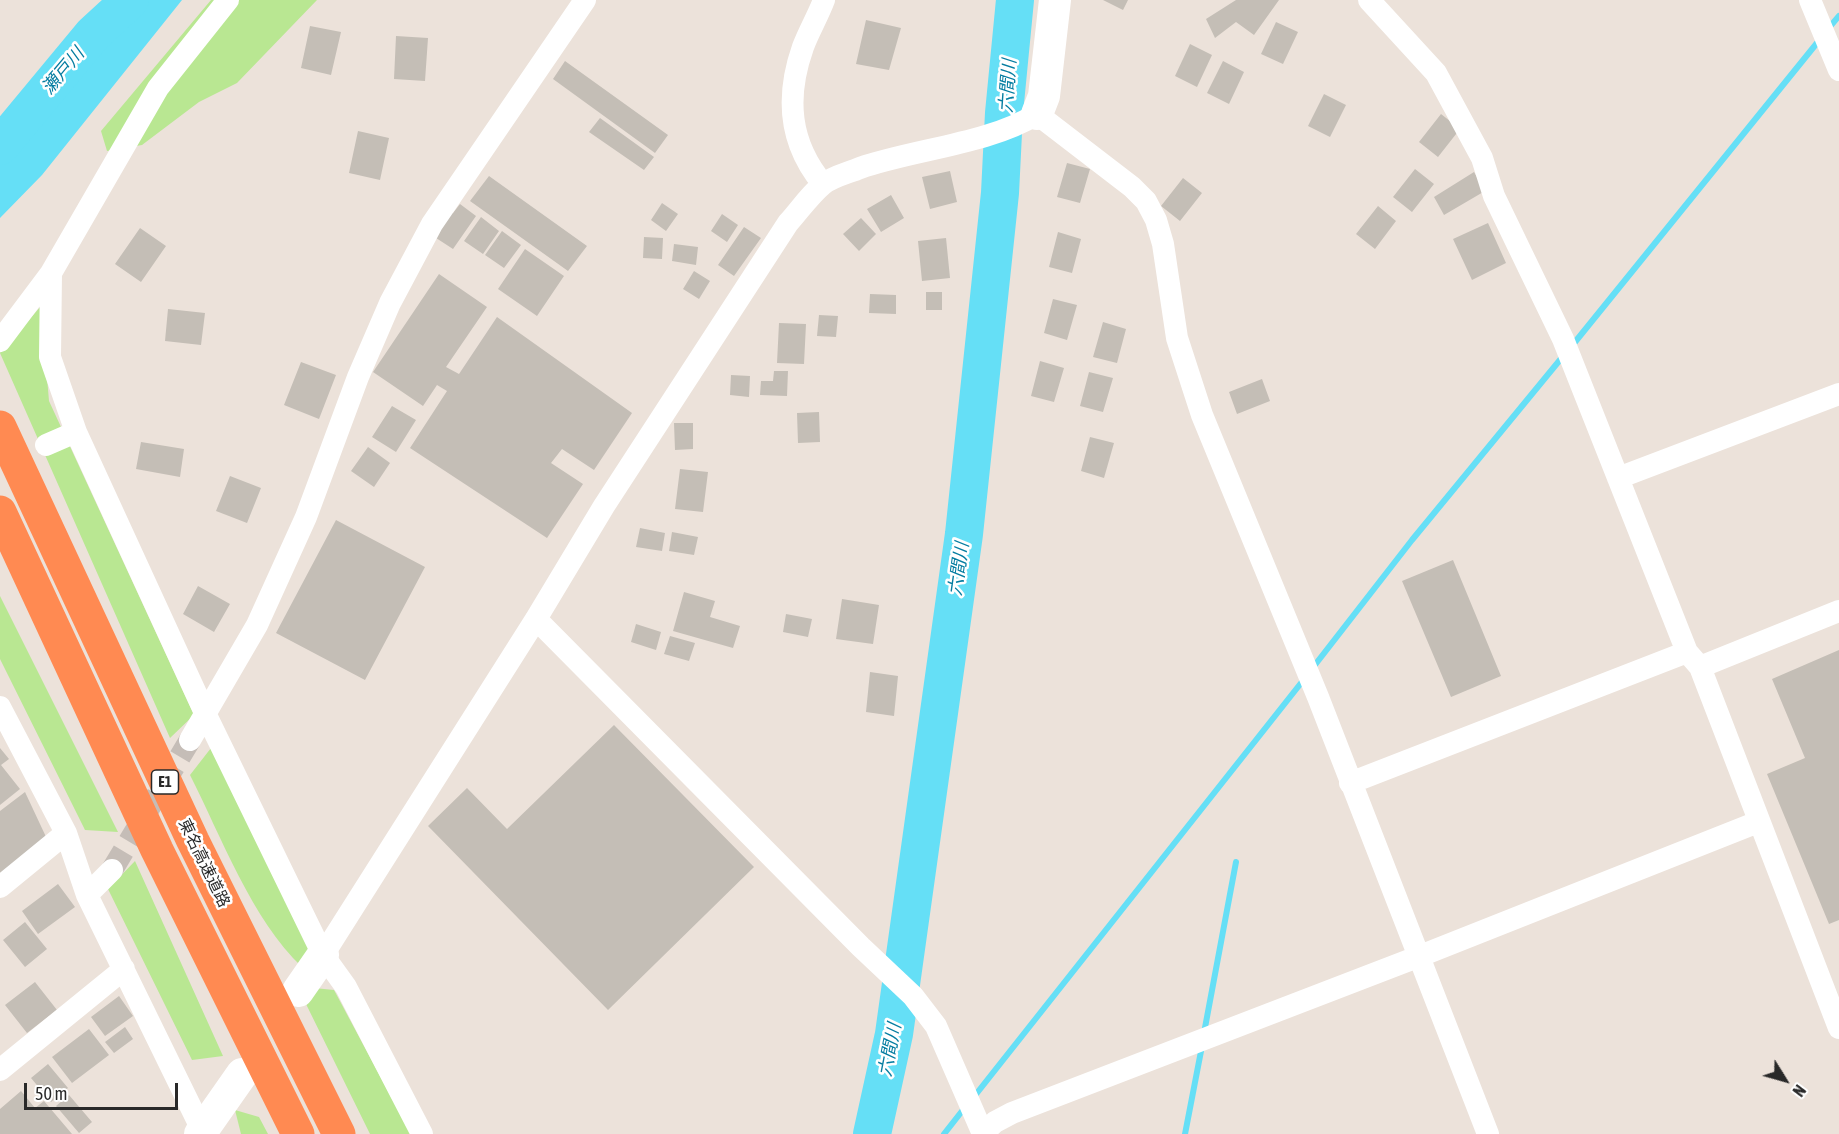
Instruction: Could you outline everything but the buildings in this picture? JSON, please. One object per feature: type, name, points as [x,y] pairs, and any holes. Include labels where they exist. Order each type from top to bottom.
[{"type":"highway","name":"東名高速道路","points":[[0,427],[193,841],[339,1134]]},
{"type":"highway","name":"E1","points":[[0,512],[157,850],[298,1134]]},
{"type":"street","points":[[0,341],[51,273],[158,88],[228,0]]},
{"type":"street","points":[[190,740],[257,625],[306,517],[358,377],[411,262],[432,224],[585,0]]},
{"type":"street","points":[[823,184],[807,165],[798,146],[793,120],[794,88],[803,47],[824,0]]},
{"type":"street","points":[[298,991],[536,619],[604,507],[736,300],[788,223],[823,184],[888,159],[990,134],[1028,120],[1044,96],[1055,0]]},
{"type":"street","points":[[1370,0],[1436,73],[1482,158],[1503,216],[1563,339],[1694,660],[1839,1028]]},
{"type":"street","points":[[1812,6],[1838,67]]},
{"type":"street","points":[[1028,120],[1132,187],[1146,201],[1156,220],[1163,244],[1177,338],[1202,414],[1318,697],[1488,1134]]},
{"type":"street","points":[[51,273],[50,357],[76,432],[206,715],[323,955],[346,987],[422,1134]]},
{"type":"street","points":[[1618,478],[1839,394]]},
{"type":"street","points":[[46,445],[76,432]]},
{"type":"street","points":[[1350,783],[1694,660],[1839,611]]},
{"type":"street","points":[[536,619],[861,947],[913,996],[936,1026],[982,1130],[1012,1113],[1420,956],[1758,822]]},
{"type":"street","points":[[0,707],[66,834],[87,895],[202,1133]]},
{"type":"street","points":[[0,887],[66,834]]},
{"type":"street","points":[[87,895],[112,870]]},
{"type":"street","points":[[0,1070],[124,969]]},
{"type":"street","points":[[202,1133],[242,1074]]},
{"type":"green space","points":[[211,0],[317,0],[237,83],[199,102],[142,145],[107,151],[101,131]]},
{"type":"green space","points":[[41,306],[49,401],[194,715],[170,738],[0,353]]},
{"type":"green space","points":[[0,596],[118,832],[85,830],[0,659]]},
{"type":"green space","points":[[218,739],[312,949],[302,967],[284,948],[253,902],[190,775]]},
{"type":"green space","points":[[135,861],[223,1056],[192,1060],[108,889]]},
{"type":"green space","points":[[314,988],[334,990],[411,1134],[370,1134],[305,1002]]},
{"type":"green space","points":[[235,1110],[259,1117],[268,1134],[241,1134]]},
{"type":"water","points":[[137,0],[182,0],[42,175],[0,218],[0,146],[79,65]]},
{"type":"waterway","name":"瀬戸川","points":[[0,146],[93,34],[130,0]]},
{"type":"waterway","name":"六間川","points":[[872,1134],[894,1034],[964,534],[1000,193],[1004,113],[1015,0]]},
{"type":"waterway","points":[[1827,30],[1839,16]]},
{"type":"waterway","points":[[1571,347],[1821,38]]},
{"type":"waterway","points":[[1311,670],[1412,540],[1564,355]]},
{"type":"waterway","points":[[973,1098],[1305,678]]},
{"type":"waterway","points":[[1204,1033],[1236,862]]},
{"type":"waterway","points":[[1185,1134],[1202,1046]]},
{"type":"waterway","points":[[944,1134],[966,1106]]},
{"type":"tunnel","points":[[112,870],[190,740]]}]
